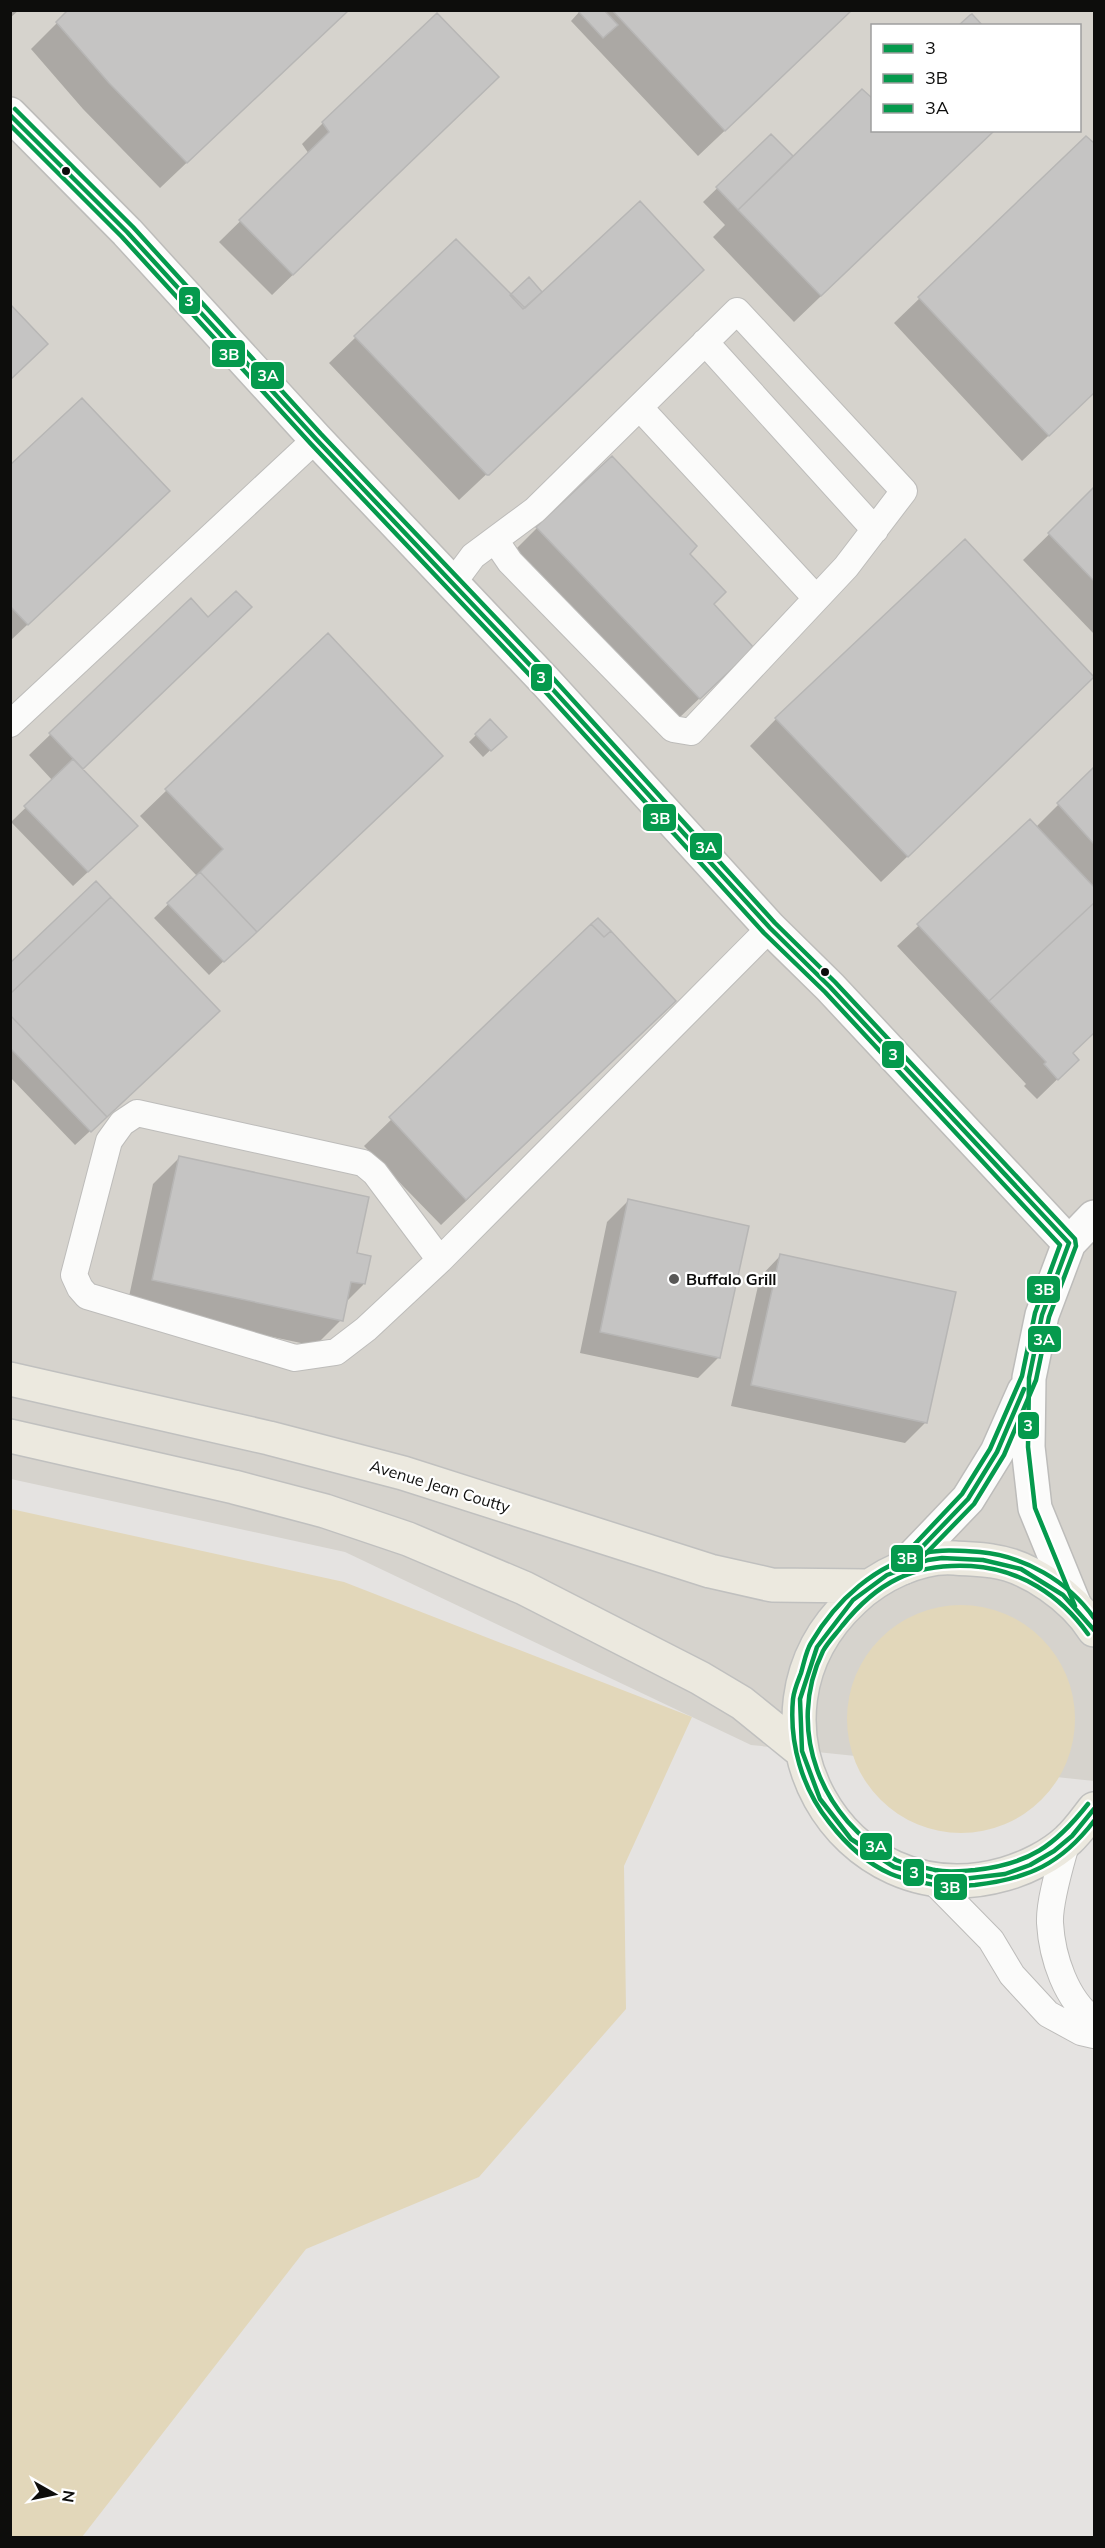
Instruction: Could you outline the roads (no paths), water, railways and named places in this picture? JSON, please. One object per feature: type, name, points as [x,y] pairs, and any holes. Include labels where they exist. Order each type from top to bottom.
[{"type":"main road","name":"Avenue Jean Coutty","points":[[10,1378],[269,1438],[403,1473],[710,1571],[772,1585],[867,1586]]},
{"type":"main road","points":[[10,1436],[234,1487],[326,1511],[408,1539],[524,1588],[700,1678],[742,1703],[800,1750]]},
{"type":"main road","points":[[1085,1618],[1038,1577],[994,1561],[948,1557],[902,1568],[867,1586],[833,1618],[810,1658],[798,1703],[800,1750],[817,1796],[846,1835],[885,1864],[932,1880],[980,1881],[1026,1868],[1067,1841],[1095,1809]]},
{"type":"street","points":[[10,114],[127,232],[316,439],[546,682],[770,928],[830,987],[1069,1243]]},
{"type":"street","points":[[1085,1618],[1035,1508],[1028,1447],[1029,1378],[1042,1316],[1069,1243],[1095,1216]]},
{"type":"street","points":[[902,1568],[968,1499],[997,1452],[1029,1378]]},
{"type":"lane","points":[[453,583],[473,556],[535,510],[737,311],[904,491],[846,567],[691,732],[673,729],[510,562],[495,540]]},
{"type":"lane","points":[[705,342],[874,530]]},
{"type":"lane","points":[[640,408],[816,598]]},
{"type":"lane","points":[[10,724],[316,439]]},
{"type":"lane","points":[[440,1260],[375,1173],[363,1164],[137,1113],[122,1123],[109,1141],[75,1275],[80,1288],[87,1296],[295,1358],[336,1352],[366,1329],[440,1260],[770,928]]},
{"type":"lane","points":[[1067,1841],[1050,1921],[1056,1958],[1064,1981],[1082,2012],[1095,2020]]},
{"type":"lane","points":[[932,1880],[991,1940],[1012,1975],[1047,2014],[1081,2032],[1095,2035]]},
{"type":"place","name":"Buffalo Grill","points":[[674,1279]]}]
